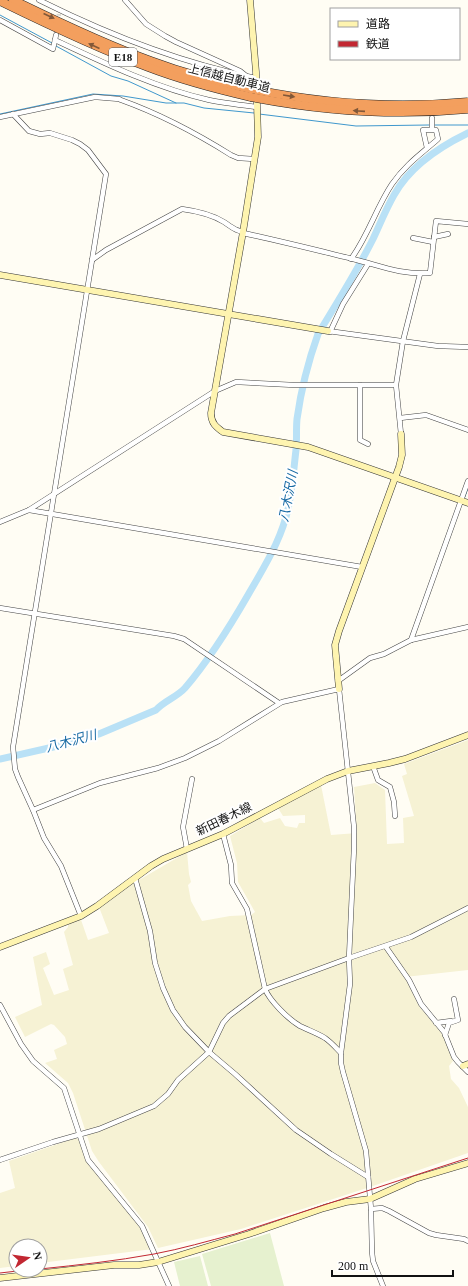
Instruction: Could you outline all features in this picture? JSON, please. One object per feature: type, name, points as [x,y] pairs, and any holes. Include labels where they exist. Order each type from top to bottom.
[{"type":"highway","name":"上信越自動車道","points":[[13,0],[88,35],[150,60],[251,93],[352,104],[414,105],[468,102]]},
{"type":"highway","name":"上信越自動車道","points":[[0,1],[98,47],[149,68],[196,83],[251,93],[312,107],[359,111],[416,112],[468,109]]},
{"type":"street","points":[[39,0],[60,12],[122,38],[176,57],[256,78]]},
{"type":"street","points":[[125,0],[146,24],[165,36],[240,71],[247,76]]},
{"type":"street","points":[[250,0],[256,78],[258,136],[211,418],[215,426],[224,432],[308,448],[468,503]]},
{"type":"street","points":[[0,20],[53,49],[56,35]]},
{"type":"street","points":[[55,40],[104,63],[163,86],[208,100],[257,108]]},
{"type":"street","points":[[0,117],[95,97],[120,98],[121,100],[144,108],[171,121],[231,155],[238,158],[254,159]]},
{"type":"street","points":[[13,114],[29,131],[40,134],[50,132],[80,144],[88,150],[106,174],[13,747],[15,769],[44,838],[61,866],[81,916]]},
{"type":"street","points":[[432,118],[432,129]]},
{"type":"street","points":[[352,259],[392,184],[412,160],[427,148],[438,139],[436,130],[423,130],[427,148]]},
{"type":"street","points":[[92,260],[106,250],[182,209],[194,210],[212,215],[224,221],[234,230],[243,233],[352,259],[396,272],[420,274],[430,273],[436,221],[468,224]]},
{"type":"street","points":[[413,238],[434,240],[448,234]]},
{"type":"street","points":[[329,331],[343,304],[368,264]]},
{"type":"street","points":[[383,1286],[373,1261],[371,1209],[366,1151],[342,1068],[341,1053],[350,984],[349,958],[354,827],[338,689],[335,645],[395,479],[402,455],[396,385],[402,341],[420,274]]},
{"type":"street","points":[[0,275],[308,328],[438,346],[468,347]]},
{"type":"street","points":[[0,522],[29,510],[215,391],[236,382],[294,385],[396,385]]},
{"type":"street","points":[[360,385],[360,440],[368,444]]},
{"type":"street","points":[[400,418],[426,415],[468,430]]},
{"type":"street","points":[[411,640],[468,481]]},
{"type":"street","points":[[29,510],[362,567]]},
{"type":"street","points":[[0,608],[174,636],[184,639],[279,703]]},
{"type":"street","points":[[338,681],[370,658],[384,654],[411,640],[468,627]]},
{"type":"street","points":[[33,810],[100,783],[158,768],[185,758],[219,741],[279,703],[338,689]]},
{"type":"street","name":"新田春木線","points":[[0,947],[81,916],[163,859],[223,834],[327,779],[348,771],[405,759],[468,735]]},
{"type":"street","points":[[373,766],[378,780],[390,787],[394,802],[395,816]]},
{"type":"street","points":[[187,849],[183,827],[192,779]]},
{"type":"street","points":[[223,834],[231,865],[232,883],[247,909],[265,989],[271,1001],[299,1025],[326,1038],[341,1053]]},
{"type":"street","points":[[135,878],[150,931],[155,963],[163,988],[173,1010],[185,1027],[209,1052],[296,1130],[368,1177]]},
{"type":"street","points":[[0,1160],[99,1129],[154,1106],[168,1094],[178,1080],[209,1052],[228,1016],[265,989],[349,958],[412,938],[468,908]]},
{"type":"street","points":[[386,946],[409,980],[421,1004],[445,1035],[454,1057],[458,1062],[465,1065],[468,1072]]},
{"type":"street","points":[[445,1035],[449,1023],[458,1020],[454,999]]},
{"type":"street","points":[[0,1005],[21,1044],[33,1061],[64,1088],[88,1160],[142,1226],[169,1286]]},
{"type":"street","points":[[436,1023],[450,1020],[452,1022]]},
{"type":"street","points":[[0,1278],[158,1262],[249,1234],[324,1208],[346,1202],[370,1199],[415,1180],[468,1164]]},
{"type":"street","points":[[371,1209],[382,1208],[429,1233],[468,1241]]},
{"type":"shaded area","points":[[468,740],[468,970],[405,977],[419,1006],[444,1036],[453,1061],[449,1066],[451,1079],[459,1088],[468,1107],[468,1153],[241,1229],[158,1248],[148,1227],[92,1151],[73,1093],[68,1083],[45,1063],[57,1059],[54,1050],[67,1044],[65,1037],[54,1025],[51,1024],[25,1037],[15,1017],[42,1005],[33,957],[46,952],[50,964],[43,968],[54,995],[69,990],[63,969],[73,965],[64,932],[68,927],[68,923],[80,917],[88,940],[109,933],[99,907],[134,883],[187,852],[191,882],[188,885],[191,901],[202,921],[230,916],[251,915],[255,912],[238,882],[237,863],[230,836],[260,818],[264,823],[280,818],[285,826],[297,828],[299,823],[305,823],[305,815],[283,816],[278,808],[321,785],[331,835],[357,833],[354,787],[375,783],[385,790],[387,844],[404,843],[403,818],[414,816],[402,776],[407,774],[404,764]]},
{"type":"shaded area","points":[[75,1138],[81,1140],[90,1160],[138,1221],[153,1249],[48,1262],[48,1238],[8,1238],[8,1267],[0,1268],[0,1193],[15,1188],[9,1161]]},
{"type":"green space","points":[[270,1233],[284,1286],[211,1286],[202,1254]]},
{"type":"green space","points":[[200,1256],[208,1286],[180,1286],[174,1262]]},
{"type":"waterway","points":[[0,15],[52,43]]},
{"type":"waterway","points":[[56,46],[111,76],[128,81],[176,103]]},
{"type":"waterway","points":[[0,114],[93,94],[123,96],[166,103],[184,103],[204,108],[254,113]]},
{"type":"waterway","points":[[259,114],[356,126],[429,125]]},
{"type":"waterway","points":[[435,125],[468,125]]},
{"type":"waterway","name":"八木沢川","points":[[0,759],[62,745],[99,734],[156,710],[182,691],[203,666],[241,607],[261,572],[274,548],[284,524],[292,486],[297,419],[308,366],[318,334],[347,287],[373,239],[391,200],[408,175],[426,158],[468,133]]},
{"type":"waterway","points":[[464,499],[468,488]]},
{"type":"tunnel","points":[[56,35],[59,14]]},
{"type":"railway","points":[[48,1268],[126,1259],[194,1245],[235,1234],[468,1158]]},
{"type":"railway","points":[[0,1273],[8,1272]]}]
